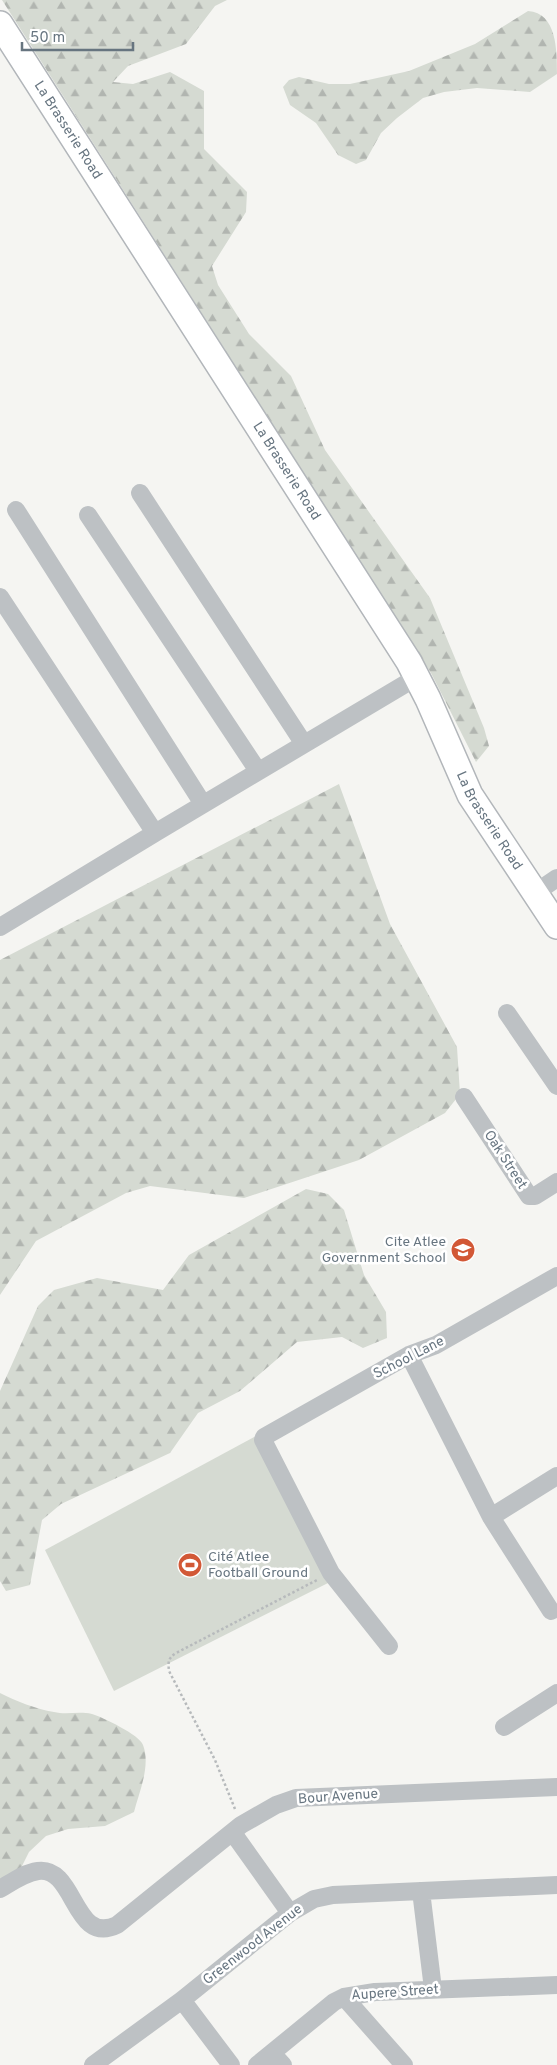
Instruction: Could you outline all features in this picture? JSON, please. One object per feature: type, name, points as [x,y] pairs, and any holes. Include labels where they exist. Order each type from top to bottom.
[{"type":"main road","name":"La Brasserie Road","points":[[0,24],[417,677],[470,795],[557,926]]},
{"type":"street","points":[[140,493],[304,744]]},
{"type":"street","points":[[16,510],[203,804]]},
{"type":"street","points":[[88,515],[258,771]]},
{"type":"street","points":[[0,598],[155,832]]},
{"type":"street","points":[[0,927],[155,832],[417,677]]},
{"type":"street","points":[[535,893],[557,878]]},
{"type":"street","points":[[507,1013],[552,1068],[557,1086]]},
{"type":"street","name":"Oak Street","points":[[464,1097],[529,1196],[535,1196],[557,1182]]},
{"type":"street","name":"School Lane","points":[[331,1573],[263,1440],[264,1437],[409,1355],[436,1345],[557,1276]]},
{"type":"street","points":[[409,1355],[491,1517],[551,1610]]},
{"type":"street","points":[[491,1517],[557,1476]]},
{"type":"street","points":[[331,1573],[389,1646]]},
{"type":"street","points":[[504,1727],[557,1693]]},
{"type":"street","name":"Bour Avenue","points":[[0,1889],[28,1873],[40,1870],[50,1872],[59,1879],[90,1924],[101,1930],[116,1925],[237,1829],[276,1804],[296,1798],[557,1787]]},
{"type":"street","points":[[237,1829],[290,1912]]},
{"type":"street","name":"Greenwood Avenue","points":[[93,2065],[182,2000],[290,1912],[314,1899],[333,1895],[557,1886]]},
{"type":"street","points":[[421,1891],[433,1989]]},
{"type":"street","name":"Aupere Street","points":[[257,2065],[278,2059],[334,2002],[344,1997],[375,1992],[557,1985]]},
{"type":"street","points":[[344,1997],[404,2065]]},
{"type":"street","points":[[182,2000],[231,2065]]},
{"type":"path","points":[[237,1829],[215,1760],[169,1671],[168,1663],[170,1657],[331,1573]]},
{"type":"green space","points":[[2,0],[227,0],[215,6],[186,44],[128,66],[113,82],[133,84],[170,72],[204,91],[204,149],[247,192],[246,212],[212,266],[218,285],[249,334],[291,376],[325,450],[430,598],[484,728],[489,746],[476,762],[431,673]]},
{"type":"green space","points":[[528,11],[538,13],[550,25],[557,54],[557,74],[530,92],[477,88],[444,92],[423,98],[381,133],[366,160],[356,164],[338,155],[316,123],[290,105],[283,87],[289,80],[299,77],[329,84],[350,84],[409,71],[475,44]]},
{"type":"green space","points":[[339,784],[390,924],[457,1047],[460,1094],[445,1113],[359,1160],[244,1198],[150,1186],[126,1193],[36,1241],[0,1295],[0,960]]},
{"type":"green space","points":[[306,1189],[328,1194],[344,1210],[364,1275],[386,1312],[387,1338],[363,1348],[342,1337],[297,1342],[240,1391],[198,1413],[170,1453],[61,1504],[42,1520],[30,1585],[6,1591],[0,1581],[0,1391],[38,1306],[54,1290],[97,1278],[163,1290],[189,1255]]},
{"type":"green space","name":"Cité Atlee Football Ground","points":[[267,1430],[334,1580],[114,1691],[45,1550]]},
{"type":"green space","points":[[0,1693],[47,1711],[87,1713],[104,1719],[135,1736],[140,1741],[143,1745],[146,1762],[134,1812],[105,1826],[68,1829],[46,1836],[29,1852],[18,1874],[0,1889]]},
{"type":"place","name":"Cite Atlee Government School","points":[[463,1250]]},
{"type":"place","name":"Cité Atlee Football Ground","points":[[190,1565]]}]
